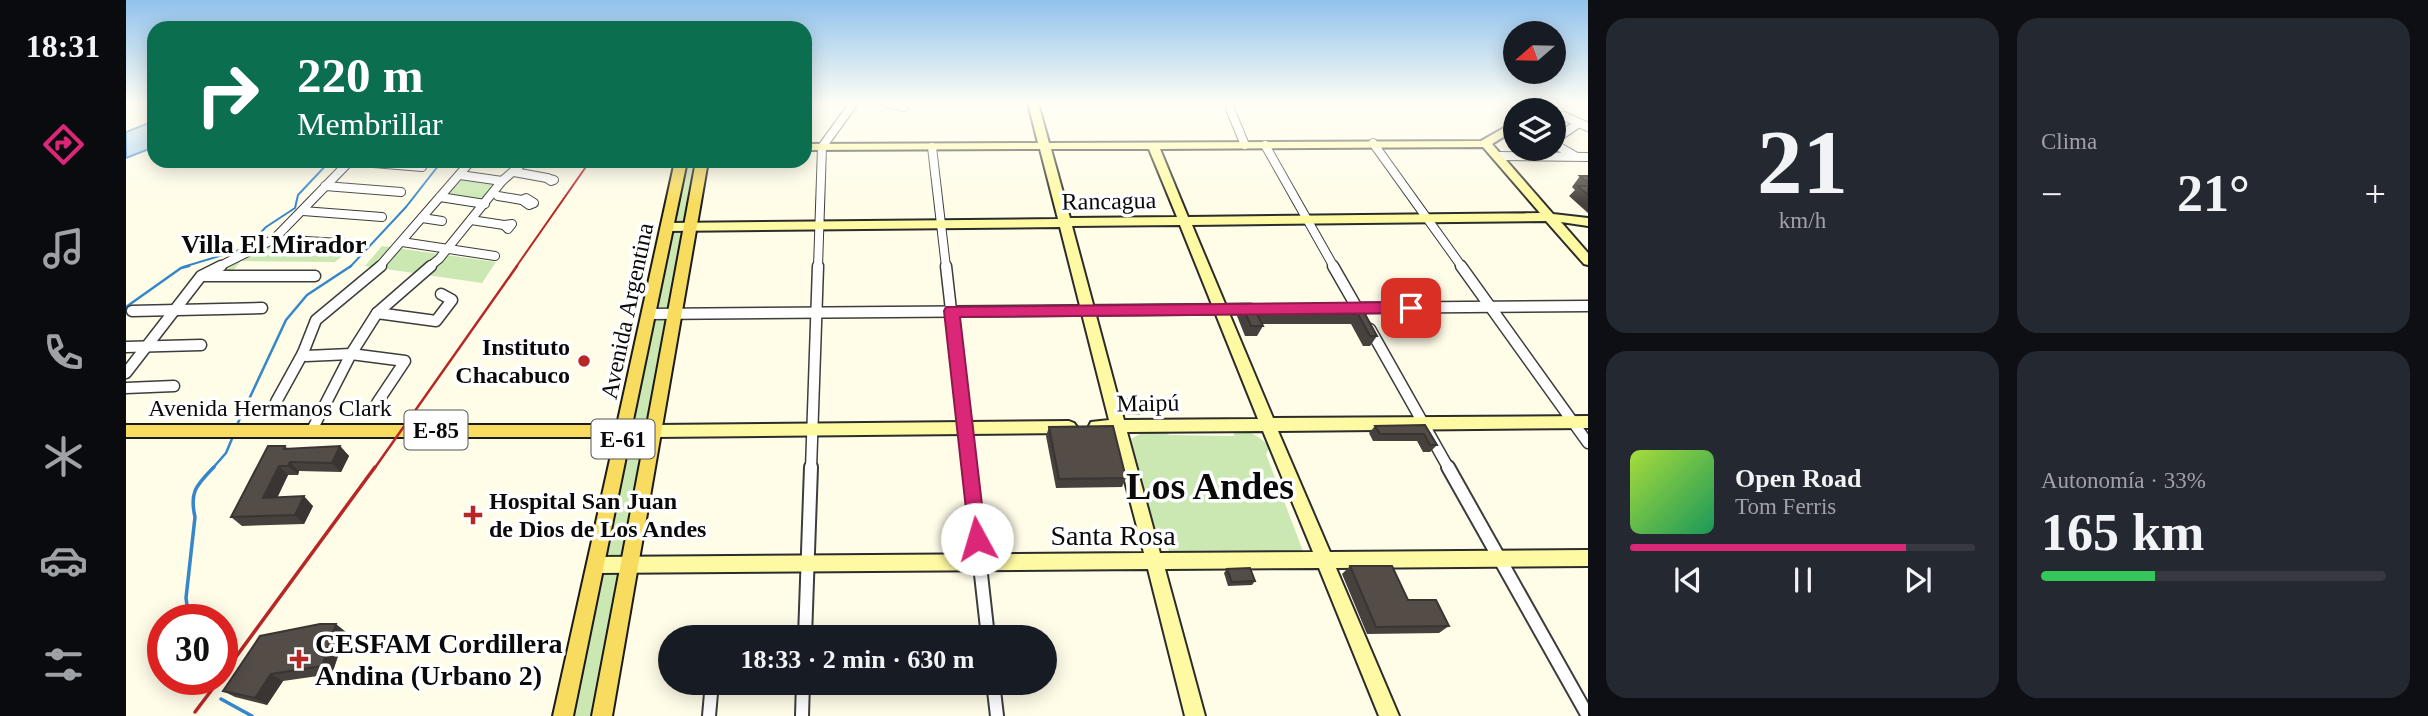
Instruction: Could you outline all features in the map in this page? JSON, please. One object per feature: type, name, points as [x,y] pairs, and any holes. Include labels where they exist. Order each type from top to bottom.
[{"type":"main road","points":[[1042,136],[1195,716]]},
{"type":"main road","points":[[1486,144],[1487,140],[1494,136]]},
{"type":"main road","points":[[812,147],[1486,144],[1588,261]]},
{"type":"main road","points":[[1153,146],[1389,716]]},
{"type":"main road","name":"Avenida Argentina","points":[[563,716],[680,168]]},
{"type":"main road","name":"Avenida Argentina","points":[[602,716],[677,314],[701,168]]},
{"type":"main road","name":"Rancagua","points":[[668,227],[1550,218],[1588,222]]},
{"type":"main road","name":"Maipú","points":[[625,431],[1580,422]]},
{"type":"main road","points":[[1236,425],[1264,438],[1283,457]]},
{"type":"main road","points":[[1124,444],[1133,430],[1145,426]]},
{"type":"main road","name":"Avenida Hermanos Clark","points":[[126,431],[625,431]]},
{"type":"main road","points":[[1146,531],[1154,548],[1176,561]]},
{"type":"main road","points":[[1295,560],[1308,557],[1313,550],[1315,537]]},
{"type":"main road","name":"Santa Rosa","points":[[597,565],[1588,558]]},
{"type":"street","points":[[805,625],[822,147],[830,136]]},
{"type":"street","points":[[1241,136],[1245,145]]},
{"type":"street","points":[[1373,143],[1490,307],[1580,422],[1588,443]]},
{"type":"street","points":[[1265,145],[1588,716]]},
{"type":"street","points":[[932,147],[987,625]]},
{"type":"street","points":[[1566,150],[1577,158]]},
{"type":"street","points":[[1497,156],[1503,156]]},
{"type":"street","points":[[1566,158],[1588,158]]},
{"type":"street","points":[[126,373],[201,276],[274,239],[342,168]]},
{"type":"street","points":[[276,401],[303,353],[316,320],[364,282],[466,168]]},
{"type":"street","points":[[316,430],[354,354],[380,314],[453,249],[520,168]]},
{"type":"street","points":[[475,221],[502,181],[522,168]]},
{"type":"street","points":[[516,173],[547,178]]},
{"type":"street","points":[[460,175],[502,181]]},
{"type":"street","points":[[325,186],[401,192]]},
{"type":"street","points":[[498,196],[522,200]]},
{"type":"street","points":[[440,197],[485,204]]},
{"type":"street","points":[[303,211],[382,217]]},
{"type":"street","points":[[422,218],[442,221]]},
{"type":"street","points":[[475,221],[504,225]]},
{"type":"street","points":[[274,239],[355,244]]},
{"type":"street","points":[[402,242],[495,256]]},
{"type":"street","points":[[201,276],[315,276]]},
{"type":"street","points":[[380,314],[436,321],[452,300],[441,294]]},
{"type":"street","points":[[1344,308],[1588,306]]},
{"type":"street","points":[[132,311],[262,308]]},
{"type":"street","points":[[650,314],[1262,309]]},
{"type":"street","points":[[126,347],[201,345]]},
{"type":"street","points":[[303,353],[306,356],[354,354],[405,361],[377,403]]},
{"type":"street","points":[[126,388],[174,386]]},
{"type":"street","points":[[709,716],[711,695]]},
{"type":"street","points":[[802,716],[803,695]]},
{"type":"street","points":[[995,695],[997,716]]},
{"type":"green space","points":[[683,168],[700,168],[594,716],[567,716]]},
{"type":"green space","points":[[462,178],[498,182],[483,202],[447,196]]},
{"type":"green space","points":[[275,240],[355,246],[335,262],[241,261],[231,273],[210,273],[257,253]]},
{"type":"green space","points":[[382,246],[496,262],[482,283],[365,266]]},
{"type":"green space","points":[[1164,429],[1169,435],[1234,436],[1234,429],[1253,434],[1266,443],[1270,447],[1266,454],[1303,551],[1169,551],[1154,531],[1131,439],[1147,430]]},
{"type":"water","points":[[126,136],[147,136],[147,150],[126,158]]},
{"type":"building","points":[[1578,186],[1588,186],[1588,195]]},
{"type":"building","points":[[1360,305],[1377,336],[1370,336],[1358,314],[1257,314],[1263,326],[1251,326],[1242,306]]},
{"type":"building","points":[[1125,399],[1139,400],[1142,410],[1127,410]]},
{"type":"building","points":[[1425,425],[1437,445],[1430,445],[1424,434],[1380,434],[1375,426]]},
{"type":"building","points":[[1113,426],[1126,478],[1059,479],[1049,427]]},
{"type":"building","points":[[268,446],[285,446],[284,449],[340,446],[332,463],[290,462],[288,466],[279,466],[263,498],[304,496],[295,515],[231,517]]},
{"type":"building","points":[[1350,566],[1392,566],[1408,600],[1436,600],[1449,626],[1376,627]]},
{"type":"building","points":[[1250,568],[1255,581],[1232,582],[1227,569]]},
{"type":"building","name":"CESFAM Cordillera Andina (Urbano 2)","points":[[320,624],[336,624],[322,666],[271,674],[255,698],[238,694],[238,669],[260,636]]},
{"type":"waterway","points":[[183,267],[246,248],[266,227],[295,208],[298,195],[323,168]]},
{"type":"waterway","points":[[351,266],[406,207],[437,168]]},
{"type":"waterway","points":[[126,307],[181,268],[189,266]]},
{"type":"waterway","points":[[236,427],[286,320],[307,295],[351,266]]},
{"type":"waterway","points":[[212,469],[226,453],[234,434]]},
{"type":"waterway","points":[[187,604],[195,517],[194,495],[199,484],[214,467]]},
{"type":"waterway","points":[[221,699],[252,716]]},
{"type":"railway","points":[[516,267],[585,168]]},
{"type":"railway","points":[[374,469],[517,266]]},
{"type":"railway","points":[[238,654],[375,467]]},
{"type":"railway","points":[[195,712],[208,695]]},
{"type":"place","name":"Instituto Chacabuco","points":[[584,361]]},
{"type":"place","name":"Hospital San Juan de Dios de Los Andes","points":[[473,515]]},
{"type":"place","name":"CESFAM Cordillera Andina (Urbano 2)","points":[[299,659]]},
{"type":"district","name":"Villa El Mirador","points":[[274,244]]},
{"type":"district","name":"Los Andes","points":[[1210,486]]},
{"type":"route","points":[[977,539],[952,311],[1411,308]]}]
